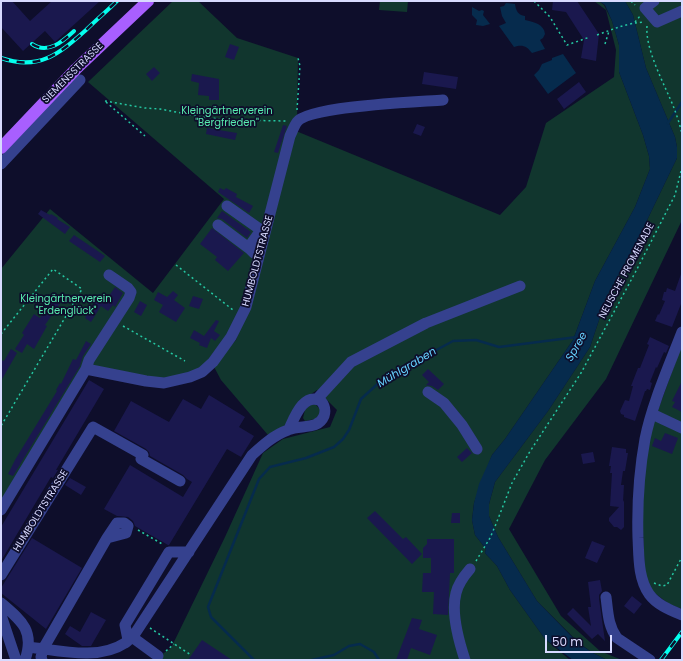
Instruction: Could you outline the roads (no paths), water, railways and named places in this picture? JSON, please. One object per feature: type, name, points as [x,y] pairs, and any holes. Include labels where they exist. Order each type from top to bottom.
[{"type":"main road","name":"SIEMENSSTRASSE","points":[[1,148],[76,69],[148,1]]},
{"type":"street","points":[[649,4],[657,22],[682,11]]},
{"type":"street","points":[[1,164],[80,80]]},
{"type":"street","name":"HUMBOLDTSTRASSE","points":[[86,369],[146,381],[164,383],[190,377],[202,372],[213,362],[231,337],[246,308],[290,136],[297,122],[307,116],[335,109],[443,100]]},
{"type":"street","points":[[227,206],[261,230],[251,244],[250,249]]},
{"type":"street","points":[[218,225],[259,257]]},
{"type":"street","points":[[1,510],[86,369],[89,360],[129,298],[131,292],[128,288],[109,275]]},
{"type":"street","points":[[289,429],[296,414],[303,404],[308,400],[317,399],[351,362],[426,322],[520,286]]},
{"type":"street","points":[[682,332],[652,414],[645,439],[639,482],[638,516],[640,575],[654,600],[662,606],[682,615]]},
{"type":"street","points":[[428,392],[444,403],[462,425],[477,449]]},
{"type":"street","points":[[28,647],[42,654],[90,654],[114,650],[130,639],[252,455],[264,444],[289,429],[313,426],[318,423],[323,418],[325,409],[321,401],[317,399]]},
{"type":"street","points":[[652,414],[682,428]]},
{"type":"street","name":"HUMBOLDTSTRASSE","points":[[1,575],[93,427],[143,455],[141,459],[180,481]]},
{"type":"street","points":[[42,654],[116,523],[124,523],[128,526]]},
{"type":"street","points":[[158,656],[130,639],[125,625],[169,552],[189,552]]},
{"type":"street","points":[[465,660],[461,649],[454,609],[456,594],[460,582],[470,569]]},
{"type":"street","points":[[606,597],[609,620],[613,633],[617,638],[650,660]]},
{"type":"street","points":[[16,660],[1,612],[15,615],[24,626],[29,638],[25,660]]},
{"type":"water","name":"Spree","points":[[599,1],[625,1],[633,15],[646,68],[675,137],[677,158],[637,241],[607,296],[590,347],[548,411],[495,482],[489,504],[489,516],[498,537],[537,601],[578,643],[607,660],[573,660],[545,639],[510,590],[497,566],[485,553],[486,549],[475,535],[472,520],[474,503],[479,484],[492,455],[505,439],[573,340],[595,281],[635,207],[650,169],[649,156],[643,135],[619,72],[619,45],[612,21],[605,5]]},
{"type":"water","points":[[506,3],[515,4],[518,12],[525,16],[525,20],[535,23],[543,28],[545,34],[540,40],[545,49],[532,53],[524,46],[514,47],[499,26],[506,23],[502,16],[500,7],[504,6]]},
{"type":"water","points":[[472,7],[479,11],[484,11],[483,15],[490,24],[483,26],[476,25],[477,20],[472,15]]},
{"type":"water","points":[[563,54],[576,73],[548,94],[534,75],[542,64]]},
{"type":"waterway","points":[[668,123],[682,102]]},
{"type":"waterway","name":"Mühlgraben","points":[[254,660],[211,617],[208,607],[259,479],[270,467],[306,458],[334,447],[343,439],[349,430],[361,399],[383,379],[453,341],[476,340],[499,347],[577,337]]},
{"type":"waterway","name":"Mühlgraben","points":[[312,660],[334,655],[349,646],[360,644],[374,652],[379,660]]},
{"type":"railway","points":[[1,58],[14,62],[37,61],[48,58],[76,39],[117,1]]},
{"type":"railway","points":[[32,44],[38,47],[49,47],[65,39],[74,31]]},
{"type":"railway","points":[[661,660],[682,632]]},
{"type":"park label","name":"Kleingärtnerverein \"Bergfrieden\"","points":[[227,116]]},
{"type":"park label","name":"Kleingärtnerverein \"Erdenglück\"","points":[[66,304]]}]
